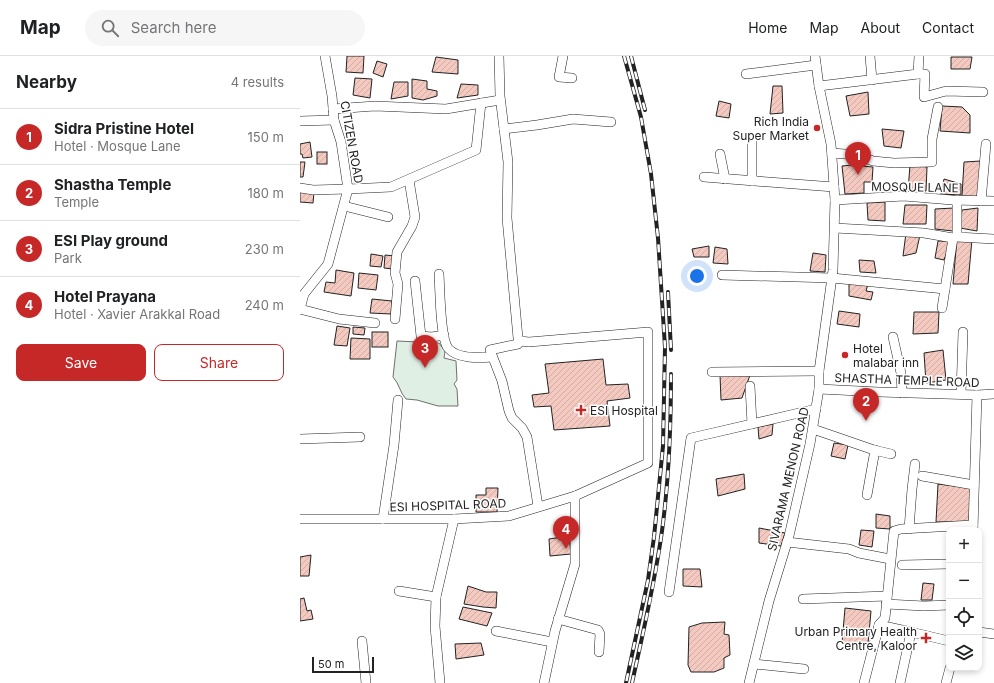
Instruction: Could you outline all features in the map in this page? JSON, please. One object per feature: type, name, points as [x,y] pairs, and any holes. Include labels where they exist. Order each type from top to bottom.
[{"type":"street","name":"CITIZEN ROAD","points":[[302,294],[328,264],[348,189],[342,142],[334,120],[325,56]]},
{"type":"street","points":[[499,56],[500,100],[504,129],[573,119],[611,122]]},
{"type":"street","points":[[563,56],[559,76],[572,78]]},
{"type":"street","points":[[870,56],[872,80]]},
{"type":"street","points":[[918,74],[919,56]]},
{"type":"street","points":[[746,74],[816,61]]},
{"type":"street","name":"SIVARAMA MENON ROAD","points":[[749,683],[787,542],[810,444],[819,389],[819,371],[832,278],[835,200],[832,153],[819,86],[816,61]]},
{"type":"street","points":[[819,86],[925,74],[924,97],[946,90],[983,92]]},
{"type":"street","points":[[333,109],[375,106],[446,109],[500,100]]},
{"type":"street","points":[[300,188],[314,190],[391,187],[476,150],[481,103]]},
{"type":"street","points":[[832,153],[857,155],[873,161],[894,163],[932,162],[932,139],[938,107]]},
{"type":"street","points":[[300,121],[334,120]]},
{"type":"street","name":"ESI HOSPITAL ROAD","points":[[300,519],[454,519],[509,516],[575,496],[648,463],[648,332],[529,342],[520,341],[518,338],[507,218],[508,162],[504,129]]},
{"type":"street","points":[[752,139],[752,180]]},
{"type":"street","points":[[981,201],[986,144]]},
{"type":"street","points":[[720,154],[725,179]]},
{"type":"street","points":[[704,177],[834,187]]},
{"type":"street","points":[[395,319],[398,284],[395,273],[397,252],[412,226],[415,217],[409,180]]},
{"type":"street","name":"MOSQUE LANE","points":[[835,200],[904,196],[994,201]]},
{"type":"street","points":[[956,200],[957,237],[994,239]]},
{"type":"street","points":[[344,206],[388,217]]},
{"type":"street","points":[[835,228],[924,233],[953,238],[942,308]]},
{"type":"street","points":[[439,274],[444,335],[447,347],[453,353],[471,357],[492,357]]},
{"type":"street","points":[[722,275],[832,278],[945,289]]},
{"type":"street","points":[[415,281],[421,336],[432,337],[444,335]]},
{"type":"street","points":[[302,294],[300,309],[339,319],[375,323]]},
{"type":"street","points":[[961,394],[963,332]]},
{"type":"street","points":[[893,337],[901,373],[902,393]]},
{"type":"street","points":[[518,344],[506,348],[490,350],[502,380],[509,411],[512,418],[522,428],[527,438],[538,506]]},
{"type":"street","points":[[712,372],[819,371]]},
{"type":"street","points":[[750,386],[752,424]]},
{"type":"street","name":"SHASTHA TEMPLE ROAD","points":[[819,389],[902,393],[994,394]]},
{"type":"street","points":[[973,527],[977,395]]},
{"type":"street","points":[[383,519],[394,445],[398,400]]},
{"type":"street","points":[[669,592],[691,438],[816,408]]},
{"type":"street","points":[[813,429],[891,454]]},
{"type":"street","points":[[300,439],[360,437]]},
{"type":"street","points":[[867,495],[876,450]]},
{"type":"street","points":[[910,528],[915,464]]},
{"type":"street","points":[[922,476],[974,485]]},
{"type":"street","points":[[544,683],[552,642],[575,564],[575,496]]},
{"type":"street","points":[[440,683],[435,626],[436,597],[454,519]]},
{"type":"street","points":[[864,683],[879,625],[885,618],[894,531],[910,528],[946,527]]},
{"type":"street","points":[[787,542],[849,549],[859,553],[890,559]]},
{"type":"street","points":[[902,565],[946,564]]},
{"type":"street","points":[[400,591],[436,597]]},
{"type":"street","points":[[803,599],[887,600],[924,606],[946,605]]},
{"type":"street","points":[[558,619],[598,630],[600,634],[598,652]]},
{"type":"street","points":[[879,625],[946,640]]},
{"type":"street","points":[[496,632],[552,642]]},
{"type":"street","points":[[900,683],[911,632]]},
{"type":"street","points":[[982,632],[994,634]]},
{"type":"street","points":[[362,641],[366,683]]},
{"type":"street","points":[[754,664],[804,669]]},
{"type":"street","points":[[946,683],[949,671]]},
{"type":"green space","points":[[397,341],[439,343],[445,351],[444,358],[456,361],[457,380],[454,384],[457,389],[458,406],[438,406],[417,400],[406,399],[393,377]]},
{"type":"building","points":[[347,56],[364,56],[363,73],[346,72]]},
{"type":"building","points":[[436,57],[458,60],[458,74],[432,72]]},
{"type":"building","points":[[951,57],[972,57],[970,69],[951,69]]},
{"type":"building","points":[[377,61],[387,64],[383,77],[373,73]]},
{"type":"building","points":[[355,78],[372,79],[370,98],[353,95]]},
{"type":"building","points":[[412,79],[427,81],[427,89],[437,91],[437,96],[423,100],[412,98]]},
{"type":"building","points":[[394,82],[408,82],[408,96],[391,99]]},
{"type":"building","points":[[461,84],[478,85],[478,95],[457,98]]},
{"type":"building","points":[[773,86],[782,86],[783,113],[770,114]]},
{"type":"building","points":[[868,92],[869,114],[850,116],[846,96]]},
{"type":"building","points":[[719,101],[731,104],[729,118],[716,116]]},
{"type":"building","points":[[942,106],[962,107],[970,115],[970,133],[940,131]]},
{"type":"building","points":[[882,129],[904,131],[901,148],[884,146]]},
{"type":"building","points":[[310,142],[312,157],[303,158],[302,154],[300,154],[300,144]]},
{"type":"building","points":[[317,152],[327,152],[327,164],[317,164]]},
{"type":"building","points":[[981,161],[978,197],[962,196],[964,162]]},
{"type":"building","points":[[300,162],[305,162],[303,177],[300,177]]},
{"type":"building","points":[[861,164],[861,166],[873,167],[872,182],[864,182],[864,193],[845,194],[842,166]]},
{"type":"building","points":[[910,165],[927,167],[926,191],[908,191]]},
{"type":"building","points":[[944,179],[961,184],[961,195],[941,194]]},
{"type":"building","points":[[300,191],[314,192],[313,203],[300,202]]},
{"type":"building","points":[[885,202],[885,221],[868,220],[867,203]]},
{"type":"building","points":[[905,205],[927,205],[926,224],[903,224]]},
{"type":"building","points":[[954,208],[953,231],[935,229],[935,209]]},
{"type":"building","points":[[978,208],[977,231],[960,228],[962,210]]},
{"type":"building","points":[[906,233],[920,235],[916,253],[903,256]]},
{"type":"building","points":[[957,238],[972,239],[968,284],[953,284]]},
{"type":"building","points":[[938,241],[951,241],[944,260],[935,258]]},
{"type":"building","points":[[709,246],[709,257],[694,257],[692,249]]},
{"type":"building","points":[[715,247],[727,249],[728,264],[713,263]]},
{"type":"building","points":[[813,253],[826,255],[825,272],[810,271]]},
{"type":"building","points":[[371,254],[383,256],[381,267],[370,266]]},
{"type":"building","points":[[385,255],[395,256],[393,269],[384,268]]},
{"type":"building","points":[[859,260],[874,261],[876,273],[860,272]]},
{"type":"building","points":[[336,270],[354,273],[351,296],[324,292],[326,282],[335,283]]},
{"type":"building","points":[[359,273],[378,275],[376,290],[358,288]]},
{"type":"building","points":[[849,281],[868,284],[866,291],[873,292],[871,300],[849,296]]},
{"type":"building","points":[[372,299],[392,301],[391,314],[370,313]]},
{"type":"building","points":[[839,311],[860,314],[859,327],[837,324]]},
{"type":"building","points":[[914,312],[939,312],[938,333],[913,334]]},
{"type":"building","points":[[337,326],[350,328],[347,346],[334,345]]},
{"type":"building","points":[[353,327],[365,328],[364,335],[353,334]]},
{"type":"building","points":[[372,332],[388,332],[388,347],[372,347]]},
{"type":"building","points":[[351,338],[370,339],[370,359],[350,359]]},
{"type":"building","points":[[943,350],[946,380],[926,383],[924,353]]},
{"type":"building","name":"ESI Hospital","points":[[603,359],[606,385],[628,384],[630,398],[607,401],[610,426],[554,430],[551,406],[534,407],[532,395],[549,393],[545,364]]},
{"type":"building","points":[[720,375],[750,375],[742,398],[721,400]]},
{"type":"building","points":[[773,424],[772,435],[759,439],[758,427]]},
{"type":"building","points":[[834,443],[848,445],[845,459],[831,456]]},
{"type":"building","points":[[744,474],[745,489],[718,496],[716,479]]},
{"type":"building","points":[[938,484],[971,488],[969,522],[936,522]]},
{"type":"building","points":[[486,488],[498,488],[497,512],[476,512],[476,495],[486,495]]},
{"type":"building","points":[[876,514],[890,516],[890,529],[876,528]]},
{"type":"building","points":[[759,528],[785,533],[781,546],[759,543]]},
{"type":"building","points":[[861,530],[874,531],[872,547],[859,545]]},
{"type":"building","points":[[569,536],[571,554],[550,556],[549,539]]},
{"type":"building","points":[[311,555],[309,576],[300,576],[300,557]]},
{"type":"building","points":[[683,569],[700,569],[702,587],[683,586]]},
{"type":"building","points":[[923,583],[934,584],[932,600],[921,600]]},
{"type":"building","points":[[468,586],[486,592],[497,592],[496,608],[464,604]]},
{"type":"building","points":[[304,598],[307,611],[311,610],[313,619],[300,621],[300,599]]},
{"type":"building","points":[[463,607],[492,613],[487,626],[459,619]]},
{"type":"building","points":[[845,608],[871,611],[868,644],[842,643]]},
{"type":"building","points":[[725,622],[724,634],[729,635],[730,655],[724,658],[724,668],[714,672],[691,672],[688,665],[689,627],[702,623]]},
{"type":"building","points":[[481,643],[484,655],[456,659],[455,644]]},
{"type":"railway","points":[[624,56],[641,117],[651,174],[658,238],[665,347],[663,446],[654,537],[648,580],[626,683]]},
{"type":"railway","points":[[631,56],[645,110]]},
{"type":"railway","points":[[668,292],[671,350]]},
{"type":"railway","points":[[632,683],[652,588],[662,531],[669,453],[671,374]]},
{"type":"place","name":"Rich India Super Market","points":[[817,128]]},
{"type":"place","name":"Sidra Pristine Hotel","points":[[858,175]]},
{"type":"place","name":"Hotel malabar inn","points":[[845,355]]},
{"type":"place","name":"ESI Play ground","points":[[425,368]]},
{"type":"place","name":"ESI Hospital","points":[[581,410]]},
{"type":"place","name":"Shastha Temple","points":[[866,421]]},
{"type":"place","name":"Hotel Prayana","points":[[566,549]]},
{"type":"place","name":"Urban Primary Health Centre, Kaloor","points":[[926,638]]}]
